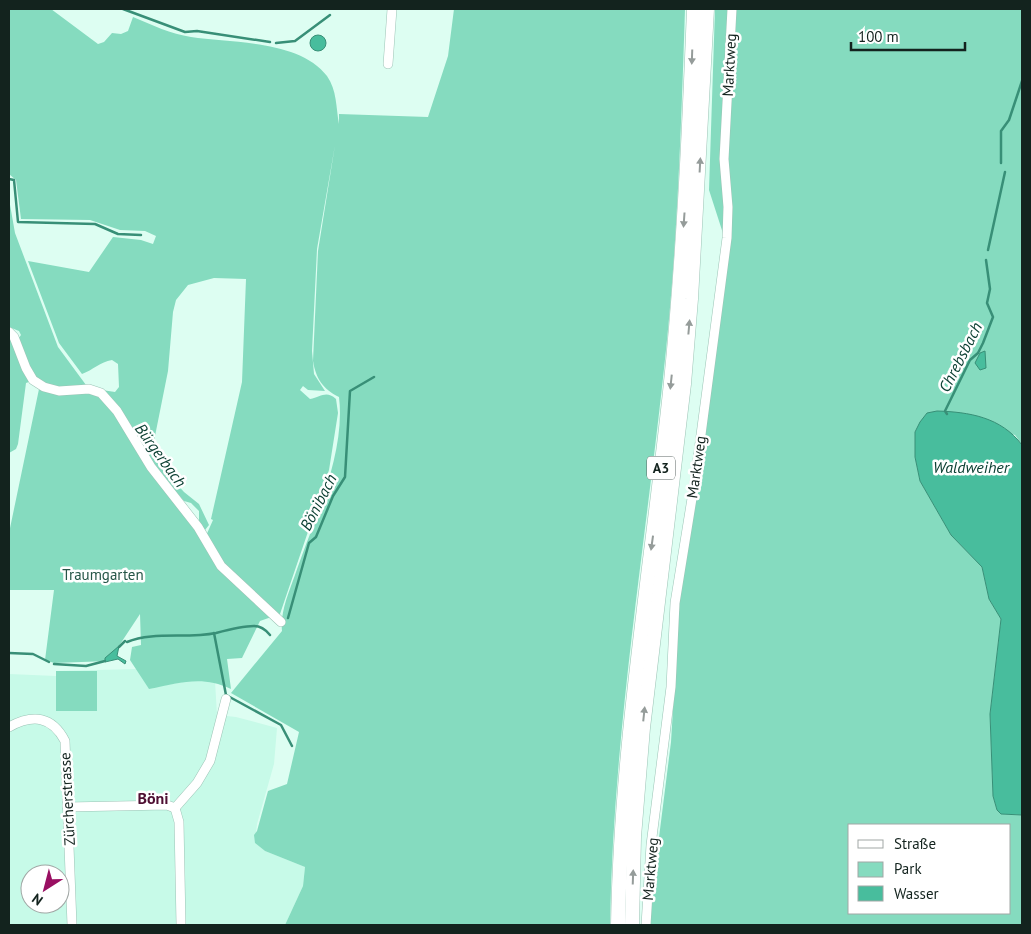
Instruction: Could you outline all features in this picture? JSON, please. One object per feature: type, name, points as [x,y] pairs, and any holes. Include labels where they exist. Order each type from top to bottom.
[{"type":"highway","name":"A3","points":[[618,925],[620,845],[629,724],[676,329],[686,190],[694,9]]},
{"type":"highway","name":"A3","points":[[632,925],[640,756],[684,384],[691,309],[698,209],[707,9]]},
{"type":"street","points":[[388,64],[392,9]]},
{"type":"street","name":"Marktweg","points":[[646,925],[649,863],[671,687],[675,603],[695,480],[726,238],[728,207],[724,159],[732,9]]},
{"type":"street","points":[[9,332],[14,337],[33,380],[44,387],[59,391],[89,389],[100,393],[117,411],[151,467],[198,526],[221,566],[281,622]]},
{"type":"street","points":[[175,808],[197,783],[210,761],[226,699]]},
{"type":"street","name":"Zürcherstrasse","points":[[9,727],[21,721],[37,719],[49,722],[60,731],[64,741],[72,925]]},
{"type":"street","points":[[67,807],[167,805],[175,808]]},
{"type":"street","points":[[175,808],[179,822],[181,925]]},
{"type":"shaded area","points":[[137,669],[150,688],[194,680],[215,681],[217,715],[236,717],[277,728],[274,764],[257,824],[255,843],[265,851],[305,867],[303,886],[285,925],[9,925],[9,674],[56,676],[56,671]]},
{"type":"green space","name":"Traumgarten","points":[[9,9],[51,9],[98,44],[104,42],[112,33],[121,34],[128,31],[133,17],[184,36],[244,42],[283,49],[315,64],[327,76],[334,93],[339,124],[339,114],[428,117],[448,56],[454,9],[685,9],[680,148],[672,286],[623,719],[612,856],[610,925],[285,925],[303,886],[305,867],[265,851],[255,843],[254,835],[257,831],[268,791],[287,784],[299,732],[231,693],[282,631],[282,617],[286,602],[319,510],[338,441],[339,397],[321,383],[313,361],[318,251],[335,145],[317,249],[312,351],[314,374],[325,391],[308,390],[303,386],[300,390],[310,399],[323,395],[332,396],[336,399],[338,413],[329,470],[280,614],[260,621],[242,658],[227,659],[231,689],[210,682],[191,681],[149,689],[130,660],[132,647],[141,645],[140,614],[109,661],[54,663],[45,660],[54,590],[9,590],[9,533],[39,389],[58,394],[91,393],[109,403],[205,538],[213,520],[211,519],[242,382],[246,279],[214,278],[188,285],[176,300],[173,312],[168,371],[155,436],[154,451],[161,467],[184,492],[199,504],[209,525],[205,530],[199,521],[199,511],[191,503],[184,501],[163,477],[102,390],[115,392],[119,387],[118,364],[112,360],[108,361],[82,374],[59,343],[28,261],[89,272],[113,237],[141,240],[153,244],[156,236],[145,231],[120,230],[90,220],[21,219],[16,180],[9,174]]},
{"type":"green space","points":[[715,9],[1022,9],[1022,445],[1015,435],[927,413],[915,432],[915,457],[920,481],[951,535],[982,567],[989,599],[1001,619],[990,714],[993,796],[997,810],[1001,814],[1022,815],[1022,925],[650,925],[650,909],[671,742],[680,595],[729,252],[709,190]]},
{"type":"green space","points":[[9,199],[15,233],[58,347],[86,385],[66,390],[40,381],[34,376],[18,339],[21,335],[19,331],[9,327]]},
{"type":"green space","points":[[9,336],[32,381],[26,383],[18,444],[16,449],[9,453]]},
{"type":"green space","points":[[56,671],[97,671],[97,711],[56,711]]},
{"type":"water","points":[[318,35],[324,37],[326,43],[324,49],[318,51],[312,49],[310,43],[312,37]]},
{"type":"water","points":[[985,351],[986,368],[980,370],[975,363],[980,353]]},
{"type":"water","name":"Waldweiher","points":[[937,411],[972,415],[994,422],[1014,436],[1022,445],[1022,815],[1001,814],[997,810],[993,796],[990,714],[1001,619],[989,599],[982,567],[951,535],[920,481],[915,457],[915,432],[927,413]]},
{"type":"water","points":[[119,646],[117,656],[126,661],[125,664],[118,659],[105,662],[105,658]]},
{"type":"waterway","points":[[123,9],[185,32],[197,31],[270,42]]},
{"type":"waterway","points":[[276,43],[295,41],[330,15]]},
{"type":"waterway","name":"Chrebsbach","points":[[1001,163],[1001,131],[1009,120],[1022,81]]},
{"type":"waterway","name":"Chrebsbach","points":[[988,250],[1005,172]]},
{"type":"waterway","points":[[9,179],[14,180],[18,222],[95,224],[118,234],[141,235]]},
{"type":"waterway","name":"Chrebsbach","points":[[947,414],[945,411],[970,360],[978,353],[993,317],[987,303],[990,289],[986,260]]},
{"type":"waterway","name":"Bönibach","points":[[288,618],[309,543],[316,537],[333,496],[345,477],[350,391],[374,377]]},
{"type":"waterway","name":"Bönibach","points":[[127,642],[159,636],[205,635],[249,626],[257,626],[270,635]]},
{"type":"waterway","points":[[214,633],[226,695],[281,725],[292,746]]},
{"type":"waterway","name":"Bönibach","points":[[119,647],[125,641]]},
{"type":"waterway","name":"Bönibach","points":[[9,653],[33,654],[49,662]]},
{"type":"waterway","name":"Bönibach","points":[[54,664],[86,666],[105,661]]},
{"type":"district","name":"Böni","points":[[153,798]]},
{"type":"water label","name":"Bürgerbach","points":[[161,455]]}]
